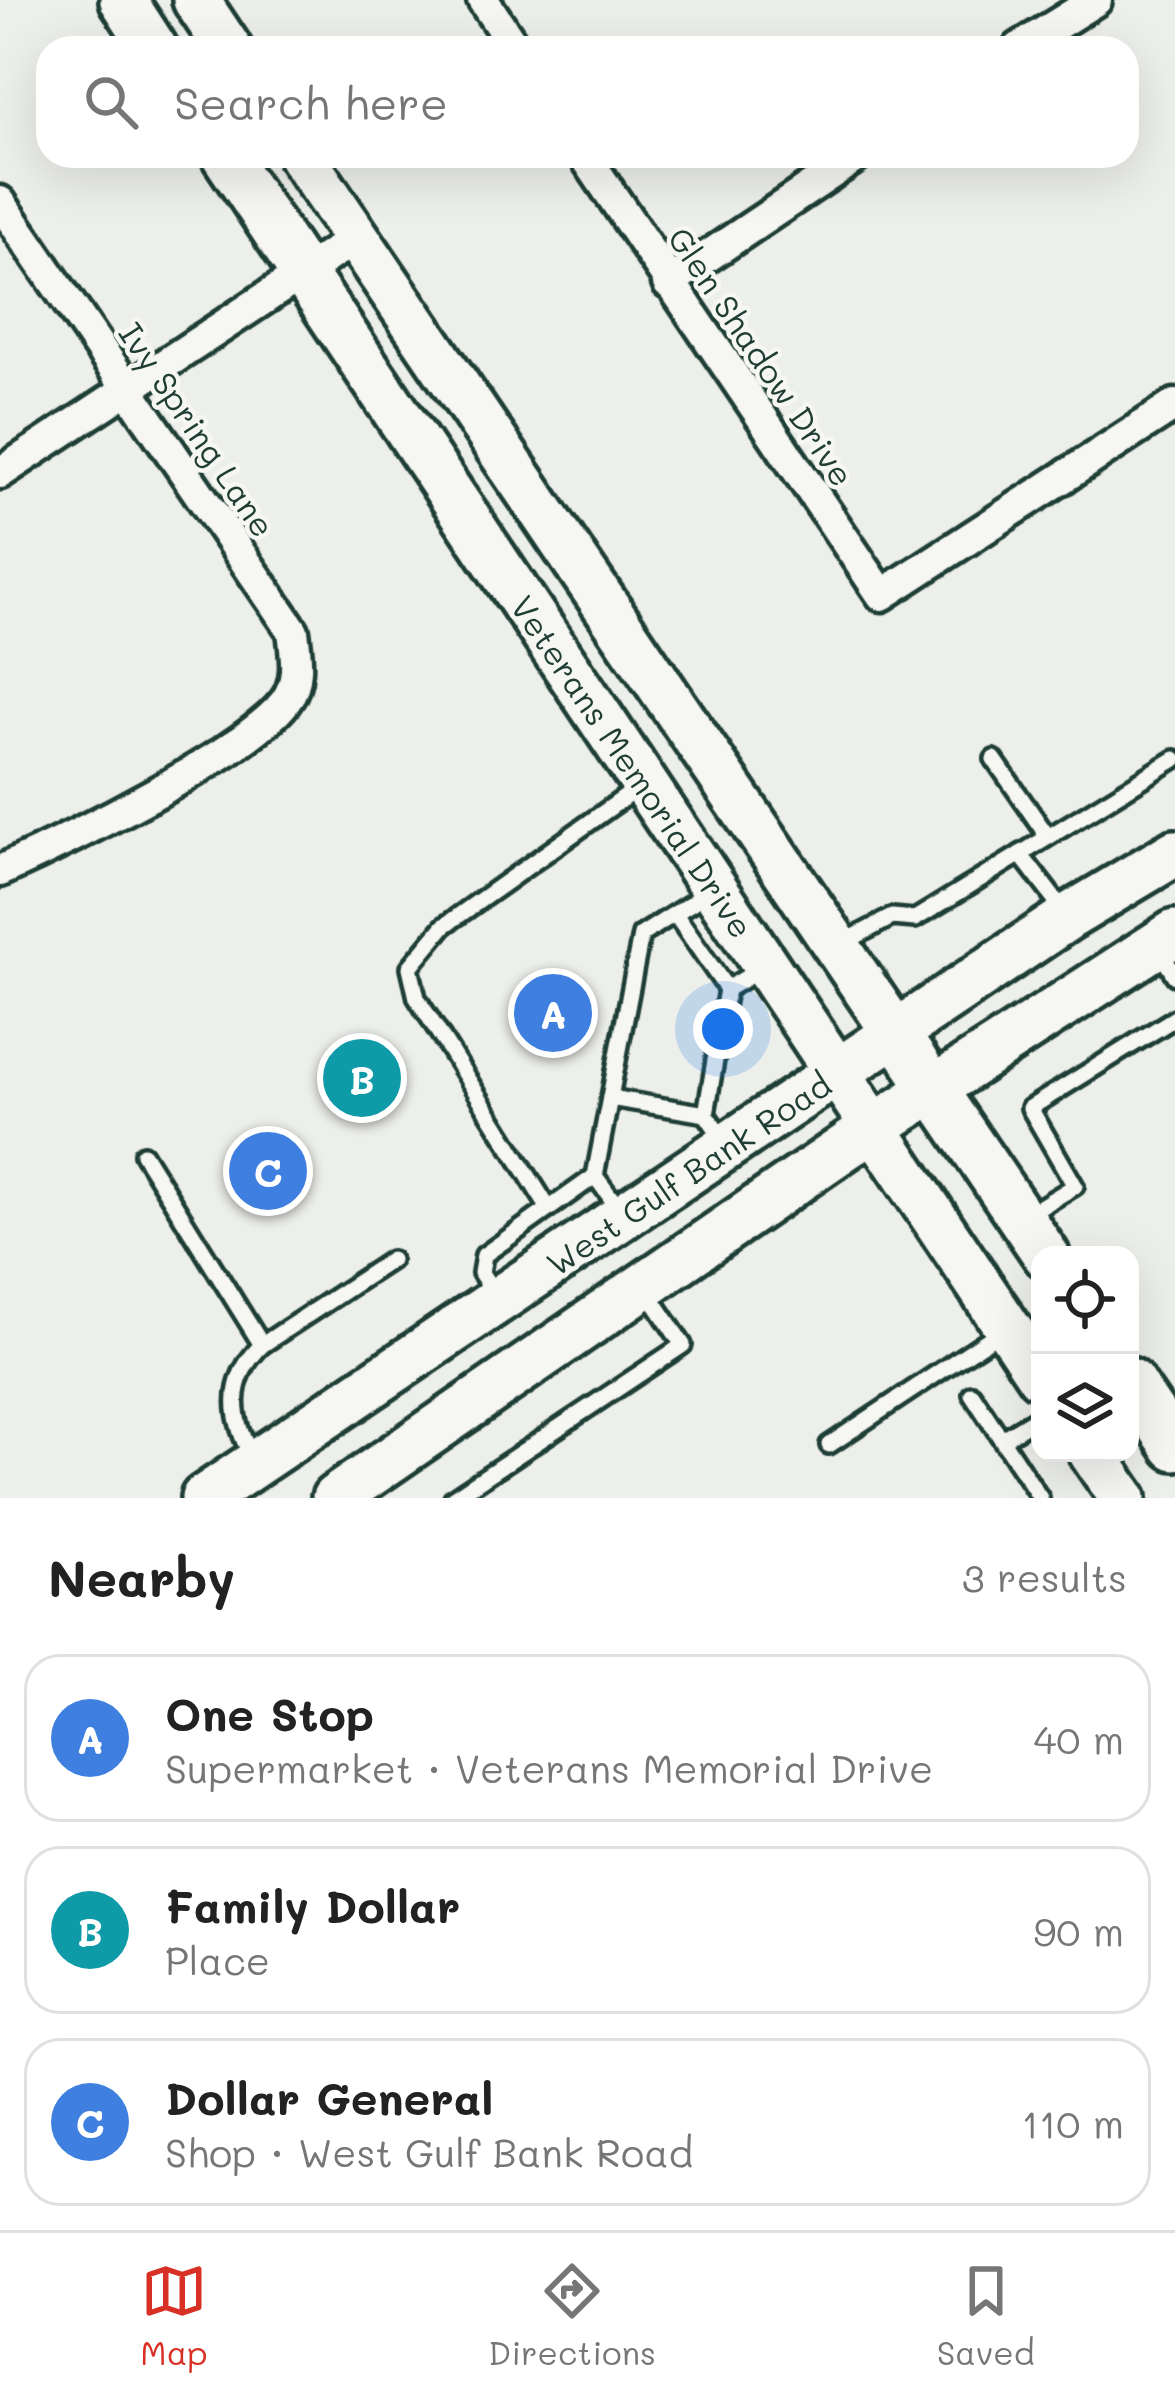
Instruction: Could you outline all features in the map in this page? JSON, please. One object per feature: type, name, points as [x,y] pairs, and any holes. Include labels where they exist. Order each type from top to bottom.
[{"type":"main road","points":[[122,0],[146,36]]},
{"type":"main road","points":[[196,0],[220,36]]},
{"type":"main road","name":"Veterans Memorial Drive","points":[[233,168],[1031,1363]]},
{"type":"main road","name":"Veterans Memorial Drive","points":[[309,168],[1033,1237]]},
{"type":"main road","points":[[556,652],[612,616]]},
{"type":"main road","name":"West Gulf Bank Road","points":[[204,1498],[268,1481],[499,1301],[624,1216],[717,1130],[838,1072],[1068,917],[1175,853]]},
{"type":"main road","name":"West Gulf Bank Road","points":[[335,1498],[873,1128],[1169,952]]},
{"type":"main road","points":[[1139,1394],[1175,1448]]},
{"type":"main road","points":[[1099,1462],[1123,1498]]},
{"type":"street","points":[[483,0],[506,36]]},
{"type":"street","points":[[1038,36],[1096,0]]},
{"type":"street","name":"Glen Shadow Drive","points":[[593,168],[882,595],[1175,405]]},
{"type":"street","points":[[668,283],[838,168]]},
{"type":"street","name":"Ivy Spring Lane","points":[[0,202],[293,631],[298,670],[281,705],[194,769],[0,871]]},
{"type":"street","points":[[0,473],[356,238]]},
{"type":"lane","points":[[994,759],[1048,837]]},
{"type":"lane","points":[[836,946],[892,917],[915,919],[1175,759]]},
{"type":"lane","points":[[549,1209],[417,998],[410,967],[444,926],[644,783]]},
{"type":"lane","points":[[1020,854],[1068,917]]},
{"type":"lane","points":[[499,1301],[480,1263],[595,1176],[641,935],[715,888]]},
{"type":"lane","points":[[610,1098],[717,1130],[727,989],[675,914]]},
{"type":"lane","points":[[727,989],[767,966]]},
{"type":"lane","points":[[1033,1237],[1075,1186],[1030,1108],[1175,1018]]},
{"type":"lane","points":[[143,1154],[262,1345]]},
{"type":"lane","points":[[595,1176],[624,1216]]},
{"type":"lane","points":[[268,1481],[240,1436],[234,1388],[244,1361],[391,1260]]},
{"type":"lane","points":[[453,1498],[683,1345],[644,1286]]},
{"type":"lane","points":[[829,1445],[1007,1327]]},
{"type":"lane","points":[[972,1394],[1040,1498]]},
{"type":"lane","points":[[1002,1439],[1031,1421]]},
{"type":"place","name":"One Stop","points":[[553,1013]]},
{"type":"place","name":"Family Dollar","points":[[362,1078]]},
{"type":"place","name":"Dollar General","points":[[268,1171]]}]
